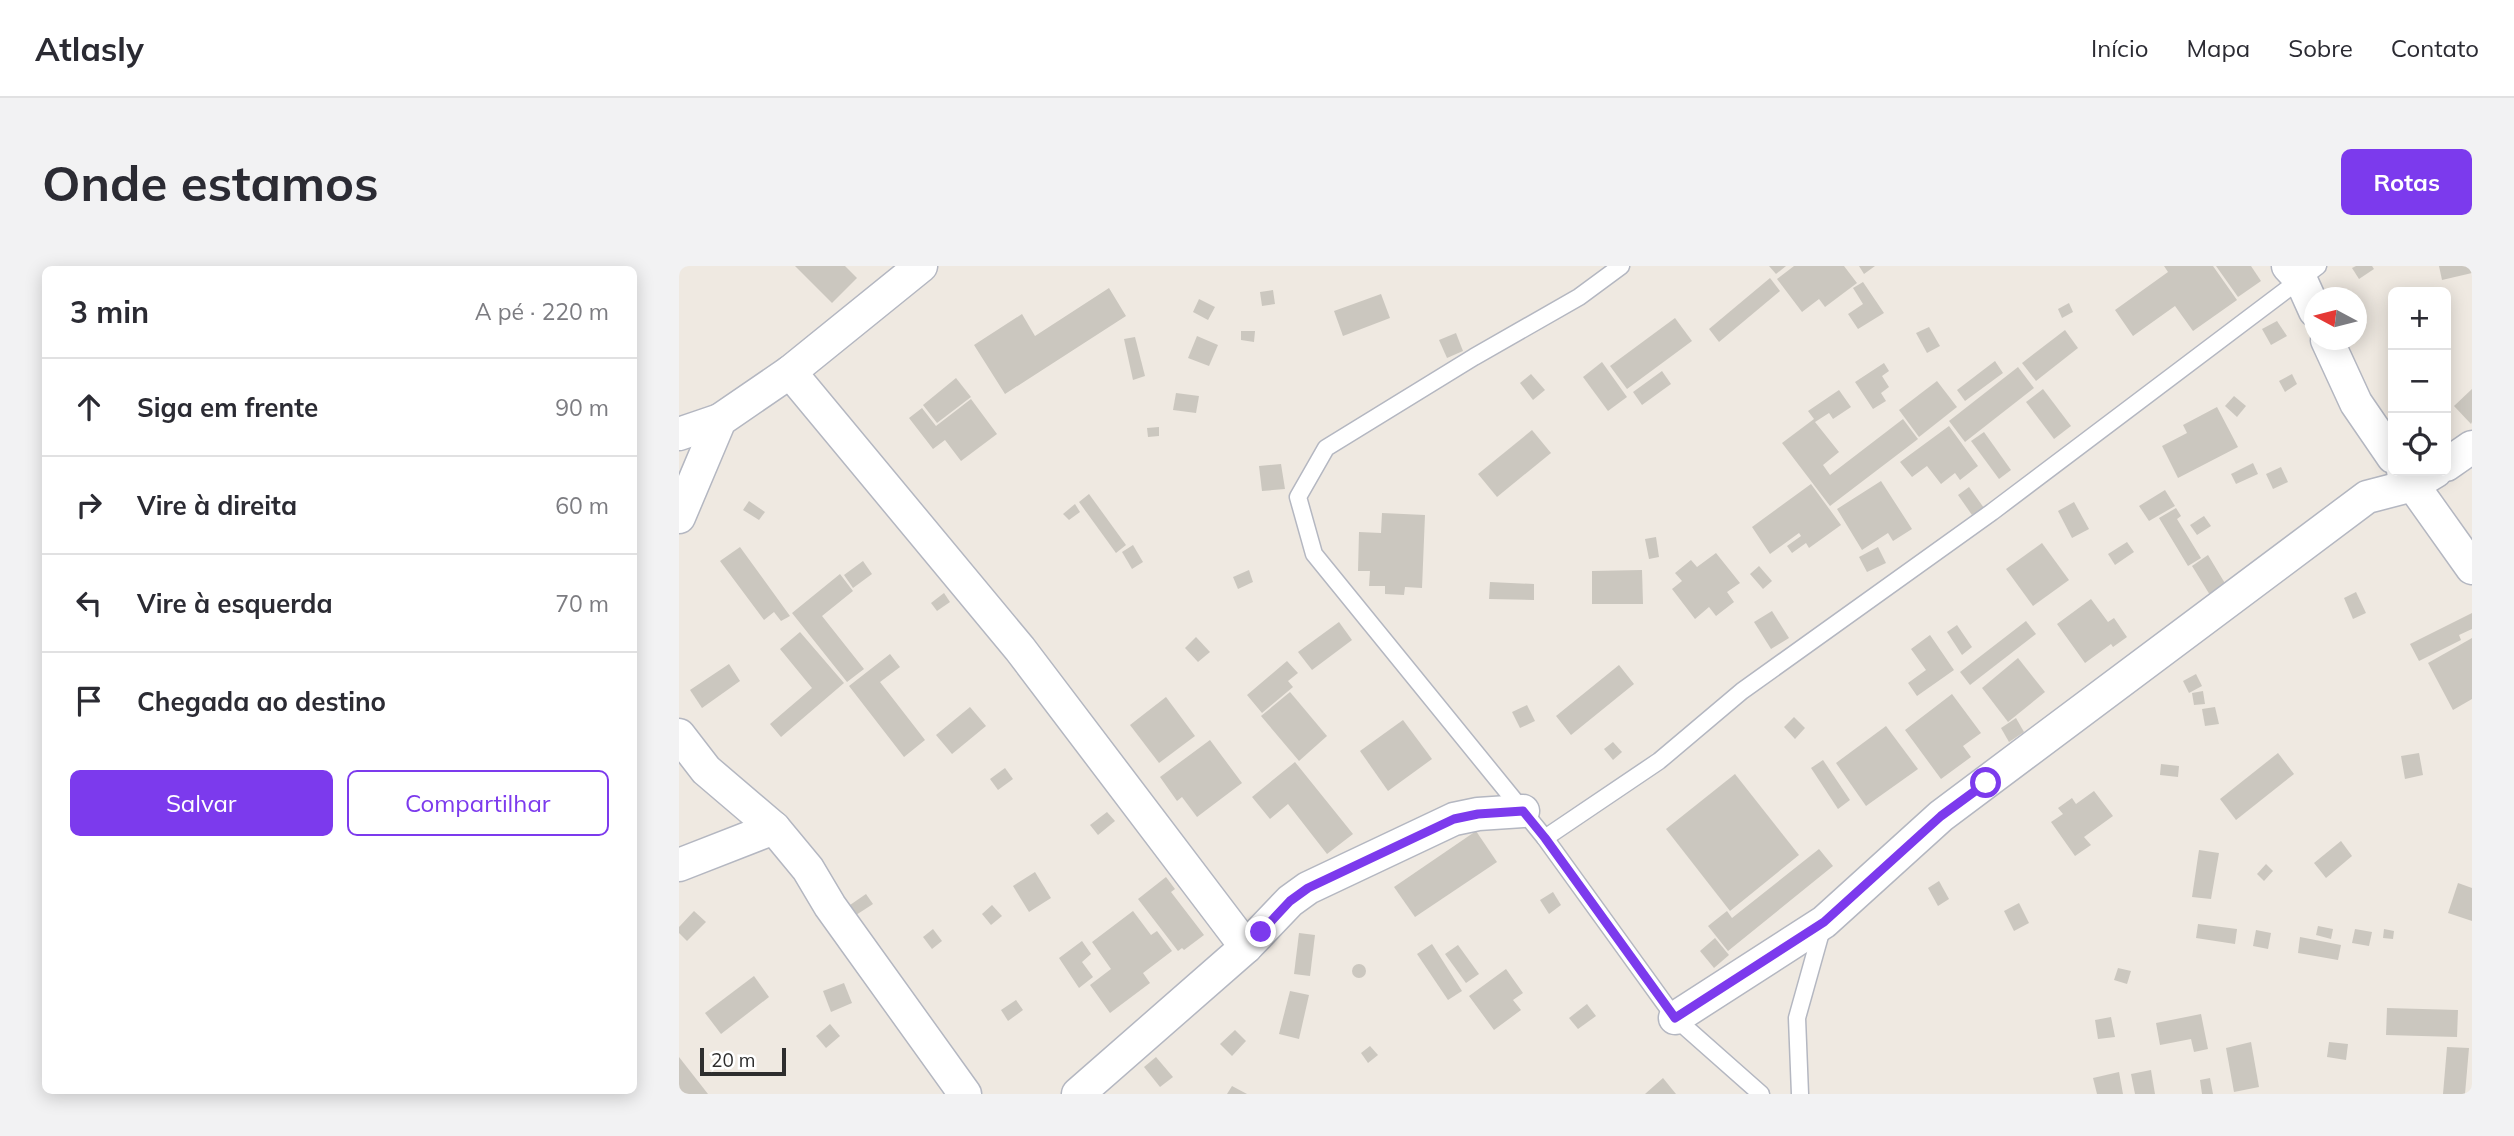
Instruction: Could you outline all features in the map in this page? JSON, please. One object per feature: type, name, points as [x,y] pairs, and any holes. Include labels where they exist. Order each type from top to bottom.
[{"type":"street","points":[[679,434],[720,420],[790,372],[921,266]]},
{"type":"street","points":[[2332,350],[2356,403],[2388,450]]},
{"type":"street","points":[[790,372],[1020,649],[1246,947]]},
{"type":"street","points":[[679,517],[720,420]]},
{"type":"street","points":[[2451,462],[2472,447]]},
{"type":"street","points":[[1675,1018],[1824,922],[1941,816],[2367,497],[2415,476]]},
{"type":"street","points":[[2418,476],[2472,568]]},
{"type":"street","points":[[679,735],[706,770],[774,828],[809,869],[830,906],[965,1094]]},
{"type":"street","points":[[1078,1094],[1246,947],[1290,901],[1308,888],[1454,819],[1478,814],[1523,811]]},
{"type":"street","points":[[679,864],[774,828]]},
{"type":"lane","points":[[1621,266],[1579,297],[1474,356],[1326,448],[1298,497],[1314,554],[1545,838],[1675,1018],[1761,1094]]},
{"type":"lane","points":[[1545,838],[1659,761],[1742,691],[1992,512],[2302,271]]},
{"type":"lane","points":[[1800,1094],[1797,1018],[1824,922]]},
{"type":"building","points":[[795,266],[845,266],[857,278],[832,303]]},
{"type":"building","points":[[1769,266],[1786,266],[1776,274]]},
{"type":"building","points":[[1794,266],[1844,266],[1857,283],[1825,307],[1819,299],[1802,312],[1777,279]]},
{"type":"building","points":[[1859,266],[1875,266],[1864,274]]},
{"type":"building","points":[[2164,266],[2213,266],[2237,300],[2193,331],[2175,306],[2133,336],[2115,310],[2168,272]]},
{"type":"building","points":[[2216,266],[2251,266],[2261,281],[2238,297]]},
{"type":"building","points":[[2372,266],[2374,269],[2359,279],[2352,268]]},
{"type":"building","points":[[2439,266],[2472,266],[2472,273],[2442,280]]},
{"type":"building","points":[[1770,278],[1780,291],[1719,342],[1709,329]]},
{"type":"building","points":[[1863,282],[1884,313],[1858,329],[1848,314],[1863,304],[1853,288]]},
{"type":"building","points":[[1109,288],[1126,316],[1005,394],[974,345],[1022,314],[1035,336]]},
{"type":"building","points":[[1273,290],[1275,304],[1262,306],[1260,292]]},
{"type":"building","points":[[1381,294],[1390,318],[1343,336],[1334,311]]},
{"type":"building","points":[[1199,299],[1215,307],[1208,320],[1193,312]]},
{"type":"building","points":[[2069,303],[2073,312],[2062,318],[2058,309]]},
{"type":"building","points":[[1675,318],[1692,341],[1627,389],[1610,366]]},
{"type":"building","points":[[2277,321],[2287,336],[2271,345],[2262,329]]},
{"type":"building","points":[[1929,327],[1940,346],[1927,353],[1916,333]]},
{"type":"building","points":[[2065,330],[2078,348],[2036,381],[2022,363]]},
{"type":"building","points":[[1241,331],[1255,331],[1254,342],[1241,340]]},
{"type":"building","points":[[1456,333],[1463,351],[1447,358],[1439,340]]},
{"type":"building","points":[[1197,336],[1218,345],[1209,366],[1188,358]]},
{"type":"building","points":[[1135,337],[1145,376],[1133,380],[1124,339]]},
{"type":"building","points":[[1995,361],[2003,373],[1965,401],[1957,390]]},
{"type":"building","points":[[1602,362],[1627,397],[1608,411],[1583,377]]},
{"type":"building","points":[[1884,363],[1889,371],[1882,376],[1889,387],[1881,393],[1886,401],[1873,409],[1855,382]]},
{"type":"building","points":[[2018,367],[2034,388],[1965,442],[1949,421]]},
{"type":"building","points":[[1662,371],[1671,384],[1642,405],[1633,392]]},
{"type":"building","points":[[1531,374],[1545,390],[1533,400],[1520,383]]},
{"type":"building","points":[[2292,374],[2297,384],[2285,392],[2279,381]]},
{"type":"building","points":[[956,378],[971,397],[937,423],[923,405]]},
{"type":"building","points":[[1937,381],[1957,407],[1919,437],[1899,410]]},
{"type":"building","points":[[2043,389],[2071,426],[2054,439],[2026,402]]},
{"type":"building","points":[[2472,389],[2472,422],[2471,424],[2454,406]]},
{"type":"building","points":[[1839,390],[1851,407],[1833,419],[1829,413],[1815,422],[1839,452],[1823,465],[1830,475],[1903,419],[1918,439],[1830,506],[1782,443],[1814,419],[1808,411]]},
{"type":"building","points":[[1176,393],[1199,396],[1196,413],[1173,410]]},
{"type":"building","points":[[2234,396],[2246,406],[2237,417],[2225,406]]},
{"type":"building","points":[[971,399],[997,434],[961,461],[945,440],[933,449],[909,418],[922,408],[936,426]]},
{"type":"building","points":[[2217,407],[2238,447],[2178,478],[2162,446],[2187,433],[2183,425]]},
{"type":"building","points":[[1949,426],[1978,466],[1960,480],[1955,473],[1941,484],[1927,466],[1912,477],[1900,462]]},
{"type":"building","points":[[1159,427],[1159,436],[1148,437],[1147,428]]},
{"type":"building","points":[[1532,430],[1551,453],[1497,497],[1478,474]]},
{"type":"building","points":[[1984,432],[2011,470],[1999,479],[1971,441]]},
{"type":"building","points":[[2253,463],[2258,474],[2236,484],[2231,474]]},
{"type":"building","points":[[1281,464],[1285,489],[1262,491],[1259,466]]},
{"type":"building","points":[[2281,467],[2288,482],[2273,489],[2266,474]]},
{"type":"building","points":[[1881,481],[1912,529],[1893,541],[1888,533],[1862,550],[1837,509]]},
{"type":"building","points":[[1811,484],[1841,525],[1809,548],[1806,543],[1792,553],[1787,546],[1801,536],[1799,533],[1770,554],[1752,527]]},
{"type":"building","points":[[1969,487],[1984,508],[1972,515],[1958,495]]},
{"type":"building","points":[[2165,490],[2175,506],[2149,521],[2139,506]]},
{"type":"building","points":[[1089,494],[1126,545],[1116,553],[1079,502]]},
{"type":"building","points":[[749,501],[765,512],[759,520],[743,510]]},
{"type":"building","points":[[2074,502],[2089,529],[2072,538],[2058,511]]},
{"type":"building","points":[[1075,504],[1080,512],[1069,520],[1063,514]]},
{"type":"building","points":[[2176,508],[2181,516],[2177,519],[2201,558],[2188,566],[2159,518]]},
{"type":"building","points":[[1382,513],[1425,515],[1422,588],[1405,587],[1404,595],[1385,594],[1385,586],[1369,586],[1370,571],[1358,571],[1359,532],[1381,533]]},
{"type":"building","points":[[2204,516],[2211,526],[2197,535],[2190,525]]},
{"type":"building","points":[[1656,537],[1659,557],[1649,559],[1645,539]]},
{"type":"building","points":[[2127,542],[2134,552],[2115,565],[2108,554]]},
{"type":"building","points":[[2042,543],[2069,580],[2033,606],[2006,569]]},
{"type":"building","points":[[1133,545],[1143,562],[1132,569],[1122,552]]},
{"type":"building","points":[[740,547],[790,616],[781,621],[774,612],[764,620],[720,561]]},
{"type":"building","points":[[1878,547],[1886,563],[1867,572],[1859,557]]},
{"type":"building","points":[[1716,553],[1740,583],[1727,592],[1734,602],[1716,616],[1709,607],[1695,619],[1672,589],[1682,581],[1675,573],[1691,560],[1697,567]]},
{"type":"building","points":[[2208,555],[2226,585],[2210,595],[2192,566]]},
{"type":"building","points":[[863,561],[872,574],[853,588],[844,575]]},
{"type":"building","points":[[1759,566],[1772,581],[1763,589],[1750,574]]},
{"type":"building","points":[[1249,570],[1253,582],[1238,589],[1233,577]]},
{"type":"building","points":[[1642,570],[1643,604],[1592,604],[1592,571]]},
{"type":"building","points":[[840,574],[853,591],[822,616],[864,669],[847,682],[792,613]]},
{"type":"building","points":[[1490,582],[1534,584],[1534,600],[1489,599]]},
{"type":"building","points":[[2356,592],[2366,613],[2353,619],[2344,598]]},
{"type":"building","points":[[944,593],[950,602],[937,611],[931,603]]},
{"type":"building","points":[[2091,599],[2108,622],[2114,618],[2127,637],[2113,647],[2111,644],[2085,663],[2057,624]]},
{"type":"building","points":[[1772,611],[1789,638],[1771,649],[1754,622]]},
{"type":"building","points":[[2472,613],[2472,629],[2459,635],[2461,640],[2419,661],[2410,644]]},
{"type":"building","points":[[2026,621],[2036,634],[1970,685],[1960,672]]},
{"type":"building","points":[[1339,622],[1352,640],[1312,670],[1298,652]]},
{"type":"building","points":[[1957,625],[1972,647],[1962,655],[1947,632]]},
{"type":"building","points":[[800,632],[844,683],[781,737],[770,724],[812,688],[780,649]]},
{"type":"building","points":[[1930,635],[1954,670],[1917,696],[1908,683],[1926,670],[1911,649]]},
{"type":"building","points":[[1196,637],[1210,652],[1198,662],[1185,648]]},
{"type":"building","points":[[2472,638],[2472,699],[2453,710],[2428,663]]},
{"type":"building","points":[[890,654],[900,667],[880,682],[925,740],[904,757],[849,686]]},
{"type":"building","points":[[2018,658],[2045,692],[2008,722],[1982,688]]},
{"type":"building","points":[[1287,661],[1298,673],[1288,681],[1293,687],[1262,713],[1247,695]]},
{"type":"building","points":[[729,664],[740,681],[702,708],[690,690]]},
{"type":"building","points":[[1619,665],[1634,684],[1571,735],[1556,716]]},
{"type":"building","points":[[2196,674],[2202,686],[2189,693],[2183,681]]},
{"type":"building","points":[[2203,691],[2205,704],[2194,705],[2192,693]]},
{"type":"building","points":[[1290,692],[1327,736],[1299,761],[1261,716]]},
{"type":"building","points":[[1952,694],[1981,733],[1963,746],[1971,757],[1941,779],[1905,730]]},
{"type":"building","points":[[1166,697],[1195,736],[1159,763],[1130,725]]},
{"type":"building","points":[[1527,705],[1535,721],[1520,728],[1512,712]]},
{"type":"building","points":[[970,707],[986,726],[952,754],[936,735]]},
{"type":"building","points":[[2215,707],[2219,724],[2205,726],[2202,709]]},
{"type":"building","points":[[1794,717],[1805,728],[1795,739],[1784,727]]},
{"type":"building","points":[[2016,718],[2024,732],[2009,742],[2001,728]]},
{"type":"building","points":[[1403,720],[1432,759],[1388,791],[1360,751]]},
{"type":"building","points":[[1886,726],[1918,769],[1866,806],[1836,763]]},
{"type":"building","points":[[1210,740],[1242,783],[1197,817],[1182,797],[1177,801],[1160,777]]},
{"type":"building","points":[[1613,742],[1622,752],[1613,760],[1604,749]]},
{"type":"building","points":[[2278,753],[2294,774],[2236,820],[2220,799]]},
{"type":"building","points":[[2419,753],[2423,775],[2405,779],[2401,756]]},
{"type":"building","points":[[1823,760],[1850,800],[1838,809],[1811,768]]},
{"type":"building","points":[[1295,762],[1353,834],[1327,854],[1288,804],[1270,819],[1252,797]]},
{"type":"building","points":[[2161,764],[2179,766],[2178,777],[2160,775]]},
{"type":"building","points":[[1005,768],[1013,779],[998,790],[990,779]]},
{"type":"building","points":[[1735,774],[1799,855],[1730,911],[1666,829]]},
{"type":"building","points":[[2094,791],[2113,816],[2084,837],[2091,845],[2075,856],[2051,822],[2063,814],[2058,808],[2072,798],[2076,804]]},
{"type":"building","points":[[1107,812],[1115,821],[1098,835],[1090,825]]},
{"type":"building","points":[[1476,831],[1497,862],[1415,917],[1394,887]]},
{"type":"building","points":[[2341,841],[2352,856],[2326,878],[2314,863]]},
{"type":"building","points":[[1819,849],[1833,866],[1728,951],[1708,926],[1727,911],[1732,918]]},
{"type":"building","points":[[2199,850],[2219,853],[2211,899],[2192,897]]},
{"type":"building","points":[[2266,864],[2273,871],[2264,881],[2257,874]]},
{"type":"building","points":[[1035,872],[1051,898],[1029,912],[1013,886]]},
{"type":"building","points":[[1166,877],[1175,889],[1171,892],[1204,935],[1184,950],[1182,948],[1178,951],[1138,899]]},
{"type":"building","points":[[1939,881],[1949,899],[1938,906],[1928,888]]},
{"type":"building","points":[[2458,883],[2472,888],[2472,921],[2448,913]]},
{"type":"building","points":[[1553,892],[1561,905],[1549,914],[1540,900]]},
{"type":"building","points":[[866,894],[873,904],[856,915],[850,905]]},
{"type":"building","points":[[2019,903],[2029,923],[2014,931],[2004,911]]},
{"type":"building","points":[[992,905],[1002,916],[991,925],[982,914]]},
{"type":"building","points":[[694,911],[706,922],[687,941],[679,933],[679,927]]},
{"type":"building","points":[[1133,911],[1151,935],[1157,931],[1172,951],[1143,973],[1150,983],[1110,1013],[1090,985],[1111,969],[1092,942]]},
{"type":"building","points":[[2198,924],[2237,929],[2235,944],[2196,938]]},
{"type":"building","points":[[2318,926],[2333,929],[2331,939],[2316,935]]},
{"type":"building","points":[[933,929],[942,941],[932,949],[923,937]]},
{"type":"building","points":[[2355,929],[2372,932],[2369,946],[2352,943]]},
{"type":"building","points":[[2384,929],[2394,931],[2393,939],[2383,938]]},
{"type":"building","points":[[2256,930],[2271,933],[2268,949],[2253,946]]},
{"type":"building","points":[[1299,933],[1315,935],[1310,976],[1294,974]]},
{"type":"building","points":[[2300,937],[2341,945],[2338,960],[2298,953]]},
{"type":"building","points":[[1715,938],[1729,955],[1714,968],[1700,951]]},
{"type":"building","points":[[1082,941],[1091,954],[1082,962],[1093,977],[1079,988],[1059,958]]},
{"type":"building","points":[[1432,944],[1462,991],[1448,1000],[1417,954]]},
{"type":"building","points":[[1458,945],[1479,974],[1466,983],[1445,954]]},
{"type":"building","points":[[1356,964],[1362,964],[1366,971],[1362,978],[1356,978],[1352,974],[1352,968]]},
{"type":"building","points":[[2118,968],[2131,971],[2127,984],[2114,980]]},
{"type":"building","points":[[1506,969],[1523,993],[1513,1000],[1521,1010],[1494,1030],[1469,996]]},
{"type":"building","points":[[754,976],[769,997],[721,1034],[705,1013]]},
{"type":"building","points":[[844,983],[852,1003],[831,1012],[823,991]]},
{"type":"building","points":[[1290,991],[1309,995],[1299,1039],[1279,1034]]},
{"type":"building","points":[[1016,1000],[1023,1010],[1008,1021],[1001,1010]]},
{"type":"building","points":[[1587,1004],[1596,1016],[1578,1029],[1569,1018]]},
{"type":"building","points":[[2387,1008],[2458,1010],[2457,1037],[2386,1035]]},
{"type":"building","points":[[2201,1014],[2208,1049],[2194,1052],[2191,1039],[2160,1045],[2156,1023]]},
{"type":"building","points":[[2111,1017],[2115,1037],[2098,1039],[2095,1020]]},
{"type":"building","points":[[830,1024],[840,1036],[826,1048],[816,1036]]},
{"type":"building","points":[[1235,1030],[1246,1041],[1232,1056],[1220,1044]]},
{"type":"building","points":[[2251,1042],[2259,1087],[2234,1092],[2226,1048]]},
{"type":"building","points":[[2329,1042],[2348,1044],[2346,1060],[2327,1057]]},
{"type":"building","points":[[1370,1046],[1378,1055],[1368,1063],[1361,1053]]},
{"type":"building","points":[[2447,1047],[2469,1048],[2465,1094],[2443,1094]]},
{"type":"building","points":[[679,1057],[708,1094],[679,1094]]},
{"type":"building","points":[[1156,1057],[1173,1077],[1160,1087],[1144,1067]]},
{"type":"building","points":[[2151,1070],[2155,1094],[2135,1094],[2131,1074]]},
{"type":"building","points":[[2119,1072],[2123,1094],[2097,1094],[2093,1078]]},
{"type":"building","points":[[1663,1078],[1676,1094],[1645,1094]]},
{"type":"building","points":[[2210,1078],[2213,1094],[2202,1094],[2200,1080]]},
{"type":"building","points":[[1232,1086],[1247,1094],[1227,1094]]},
{"type":"route","points":[[1261,932],[1290,901],[1308,888],[1454,819],[1478,814],[1523,811],[1675,1018],[1824,922],[1941,816],[1986,783]]}]
